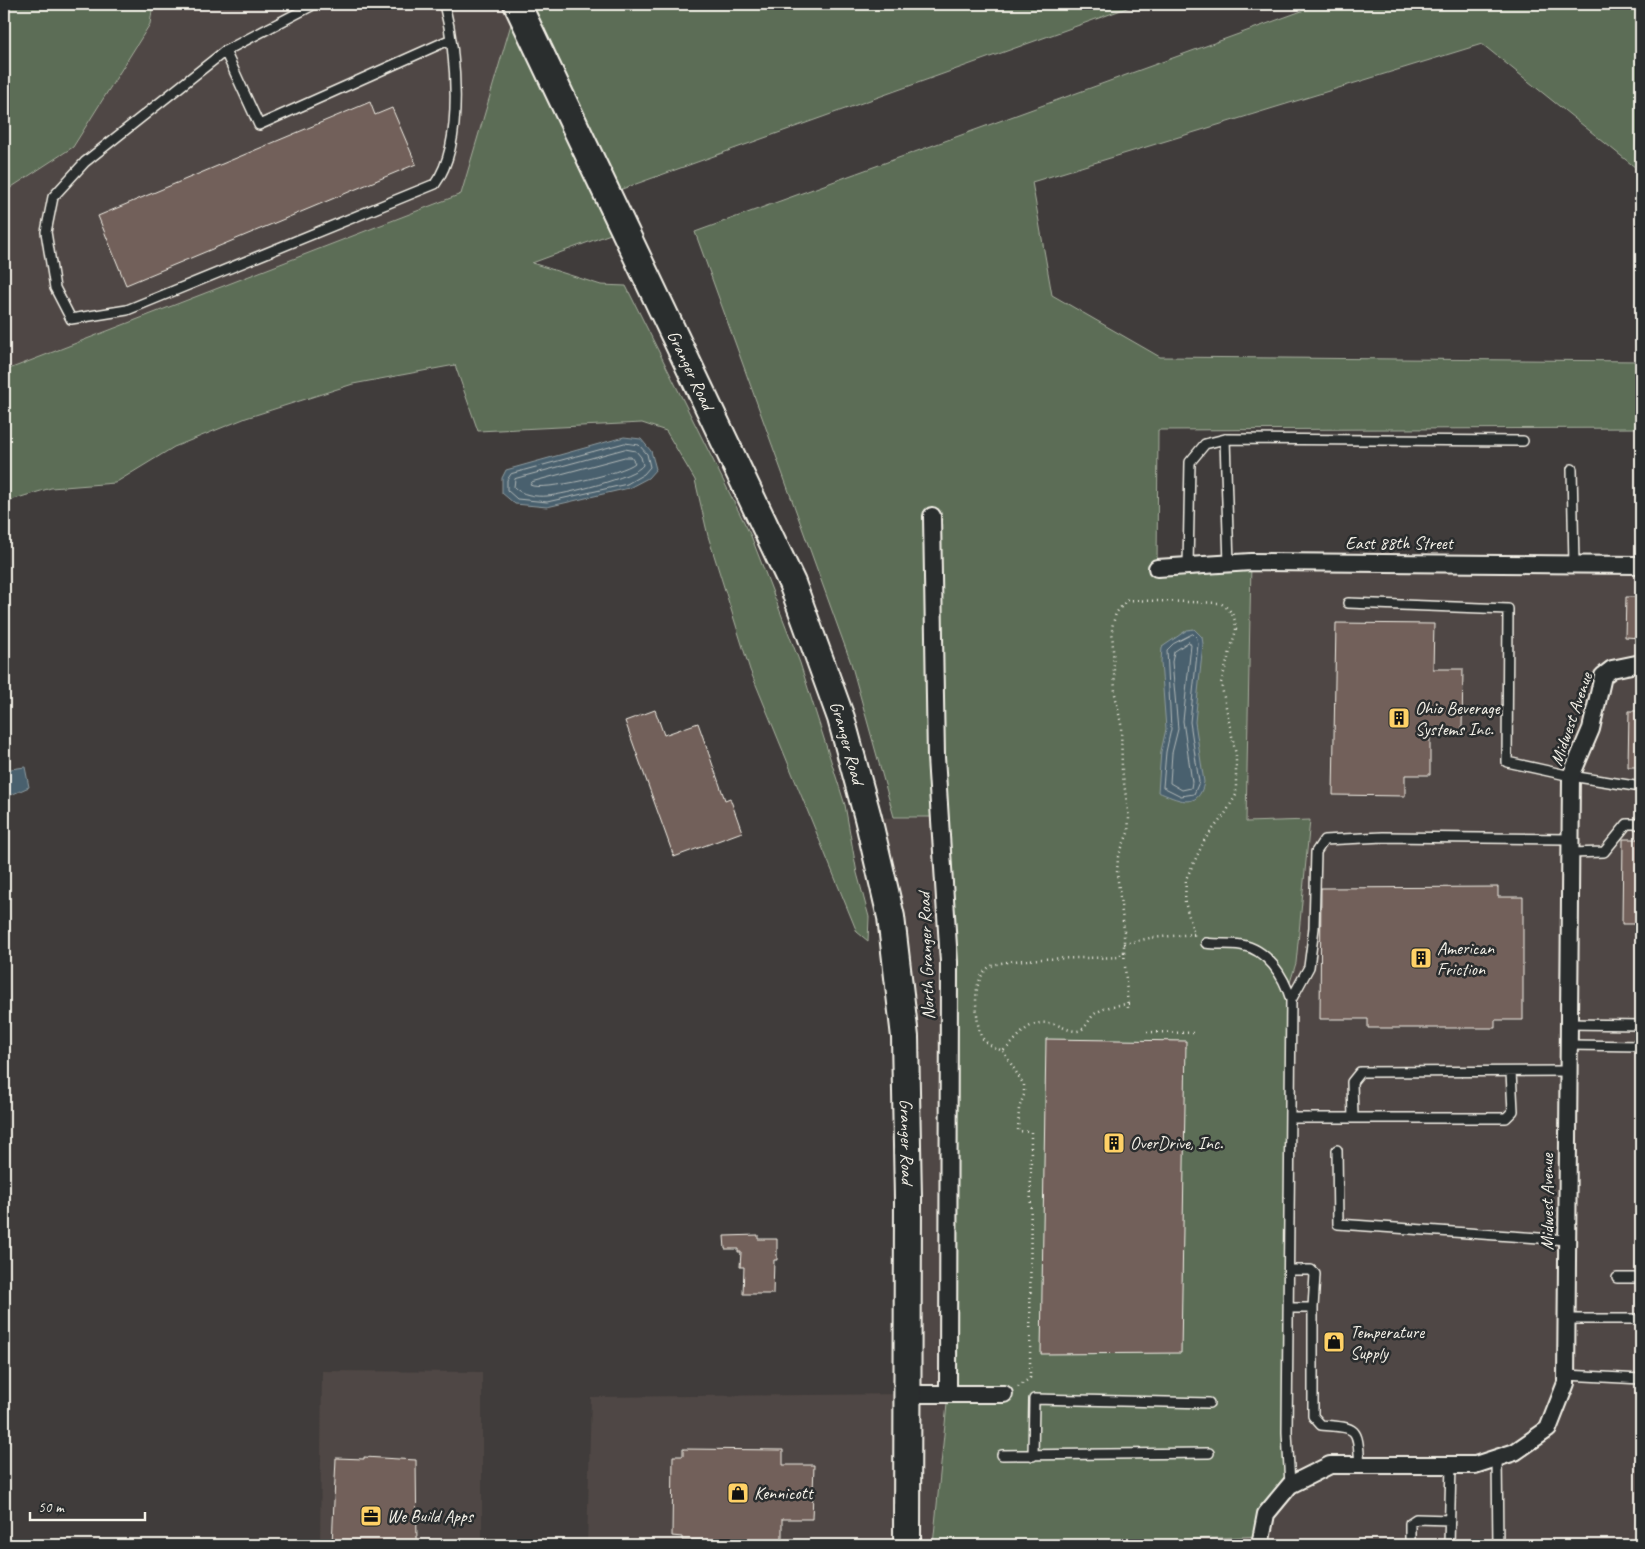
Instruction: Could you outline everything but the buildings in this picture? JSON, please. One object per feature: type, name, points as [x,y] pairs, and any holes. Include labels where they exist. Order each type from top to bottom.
[{"type":"main road","name":"Granger Road","points":[[518,4],[792,583],[841,718],[868,818],[890,918],[905,1037],[908,1394],[907,1545]]},
{"type":"street","name":"North Granger Road","points":[[932,516],[936,758],[949,962],[948,1394]]},
{"type":"street","name":"East 88th Street","points":[[1157,568],[1251,562],[1641,565]]},
{"type":"street","name":"Midwest Avenue","points":[[1260,1545],[1266,1514],[1290,1484],[1330,1465],[1475,1465],[1515,1452],[1548,1430],[1566,1383],[1571,776],[1591,729],[1603,676],[1612,669],[1641,663]]},
{"type":"street","points":[[908,1394],[1004,1394]]},
{"type":"lane","points":[[315,4],[225,51],[85,162],[53,197],[46,232],[55,288],[71,319],[127,310],[435,184],[443,173],[454,132],[455,78],[444,4]]},
{"type":"lane","points":[[225,51],[260,125],[450,40]]},
{"type":"lane","points":[[1225,439],[1229,564]]},
{"type":"lane","points":[[1188,566],[1190,462],[1205,444],[1225,439],[1523,441]]},
{"type":"lane","points":[[1572,469],[1574,564]]},
{"type":"lane","points":[[1348,603],[1508,609],[1507,762],[1571,776],[1641,786]]},
{"type":"lane","points":[[1291,1000],[1309,967],[1314,928],[1316,852],[1324,840],[1383,837],[1570,846],[1604,852],[1627,824],[1641,824]]},
{"type":"lane","points":[[1201,942],[1241,945],[1256,949],[1272,963],[1288,989],[1291,1000],[1287,1458],[1290,1484]]},
{"type":"lane","points":[[1569,1024],[1641,1025]]},
{"type":"lane","points":[[1569,1045],[1641,1046]]},
{"type":"lane","points":[[1353,1118],[1352,1082],[1360,1072],[1568,1071]]},
{"type":"lane","points":[[1291,1118],[1506,1118],[1512,1110],[1511,1072]]},
{"type":"lane","points":[[1337,1150],[1338,1224],[1567,1240]]},
{"type":"lane","points":[[1289,1270],[1311,1270],[1314,1274],[1313,1416],[1321,1424],[1349,1427],[1355,1431],[1358,1439],[1360,1465]]},
{"type":"lane","points":[[1618,1278],[1641,1278]]},
{"type":"lane","points":[[1289,1308],[1314,1308]]},
{"type":"lane","points":[[1566,1319],[1641,1319]]},
{"type":"lane","points":[[1566,1375],[1641,1379]]},
{"type":"lane","points":[[1033,1456],[1034,1399],[1209,1403]]},
{"type":"lane","points":[[1002,1455],[1209,1453]]},
{"type":"lane","points":[[1497,1458],[1498,1545]]},
{"type":"lane","points":[[1449,1545],[1451,1465]]},
{"type":"lane","points":[[1410,1545],[1410,1523],[1416,1519],[1450,1520]]},
{"type":"path","points":[[1128,1008],[1124,929],[1117,873],[1118,857],[1128,832],[1129,818],[1122,769],[1120,724],[1115,694],[1112,627],[1116,613],[1127,600],[1220,603],[1226,606],[1236,621],[1236,630],[1221,683],[1236,755],[1236,795],[1225,814],[1205,838],[1195,856],[1186,880],[1185,902],[1194,934],[1201,942]]},
{"type":"path","points":[[1124,944],[1150,938],[1194,934]]},
{"type":"path","points":[[1004,1394],[1030,1378],[1032,1324],[1030,1301],[1031,1132],[1018,1131],[1019,1108],[1024,1096],[1024,1085],[1003,1051],[989,1045],[979,1035],[975,995],[986,969],[992,965],[1020,961],[1118,957],[1124,952]]},
{"type":"path","points":[[1003,1051],[1028,1026],[1034,1024],[1054,1024],[1076,1031],[1084,1028],[1094,1014],[1111,1005],[1129,1004]]},
{"type":"path","points":[[1147,1032],[1194,1033]]},
{"type":"shaded area","points":[[153,4],[517,4],[518,6],[461,194],[4,371],[4,192],[73,147],[150,24]]},
{"type":"shaded area","points":[[1641,565],[1641,1545],[587,1545],[591,1397],[908,1394],[905,1037],[868,818],[939,817],[1157,568]]},
{"type":"shaded area","points":[[322,1371],[482,1372],[482,1545],[320,1545]]},
{"type":"green space","points":[[4,4],[153,4],[150,24],[73,147],[4,192]]},
{"type":"green space","points":[[517,4],[1138,4],[608,194],[624,229],[532,263],[601,285],[626,286],[751,536],[800,663],[845,805],[857,873],[869,917],[868,941],[857,932],[750,670],[708,536],[695,480],[666,431],[642,423],[478,431],[455,365],[353,384],[246,418],[174,447],[115,483],[51,488],[4,502],[4,371],[461,194]]},
{"type":"green space","points":[[1321,4],[1641,4],[1641,172],[1482,44],[1032,182],[1052,295],[1160,357],[1641,361],[1641,428],[1158,430],[1157,568],[1251,562],[1246,822],[1310,820],[1296,963],[1288,989],[1289,1479],[1262,1536],[1060,1545],[933,1545],[948,1394],[939,817],[894,817],[851,663],[695,232]]},
{"type":"water","points":[[624,437],[641,439],[651,451],[656,469],[648,478],[629,488],[547,507],[515,504],[502,493],[502,478],[506,470]]},
{"type":"water","points":[[1194,629],[1202,637],[1203,644],[1195,722],[1204,782],[1197,797],[1186,801],[1158,792],[1161,751],[1166,729],[1161,662],[1162,647],[1187,630]]},
{"type":"water","points":[[25,767],[29,787],[4,798],[4,770]]},
{"type":"place","name":"Ohio Beverage Systems Inc.","points":[[1399,718]]},
{"type":"place","name":"American Friction","points":[[1421,958]]},
{"type":"place","name":"OverDrive, Inc.","points":[[1114,1143]]},
{"type":"place","name":"Temperature Supply","points":[[1334,1342]]},
{"type":"place","name":"Kennicott","points":[[738,1493]]},
{"type":"place","name":"We Build Apps","points":[[371,1516]]}]
